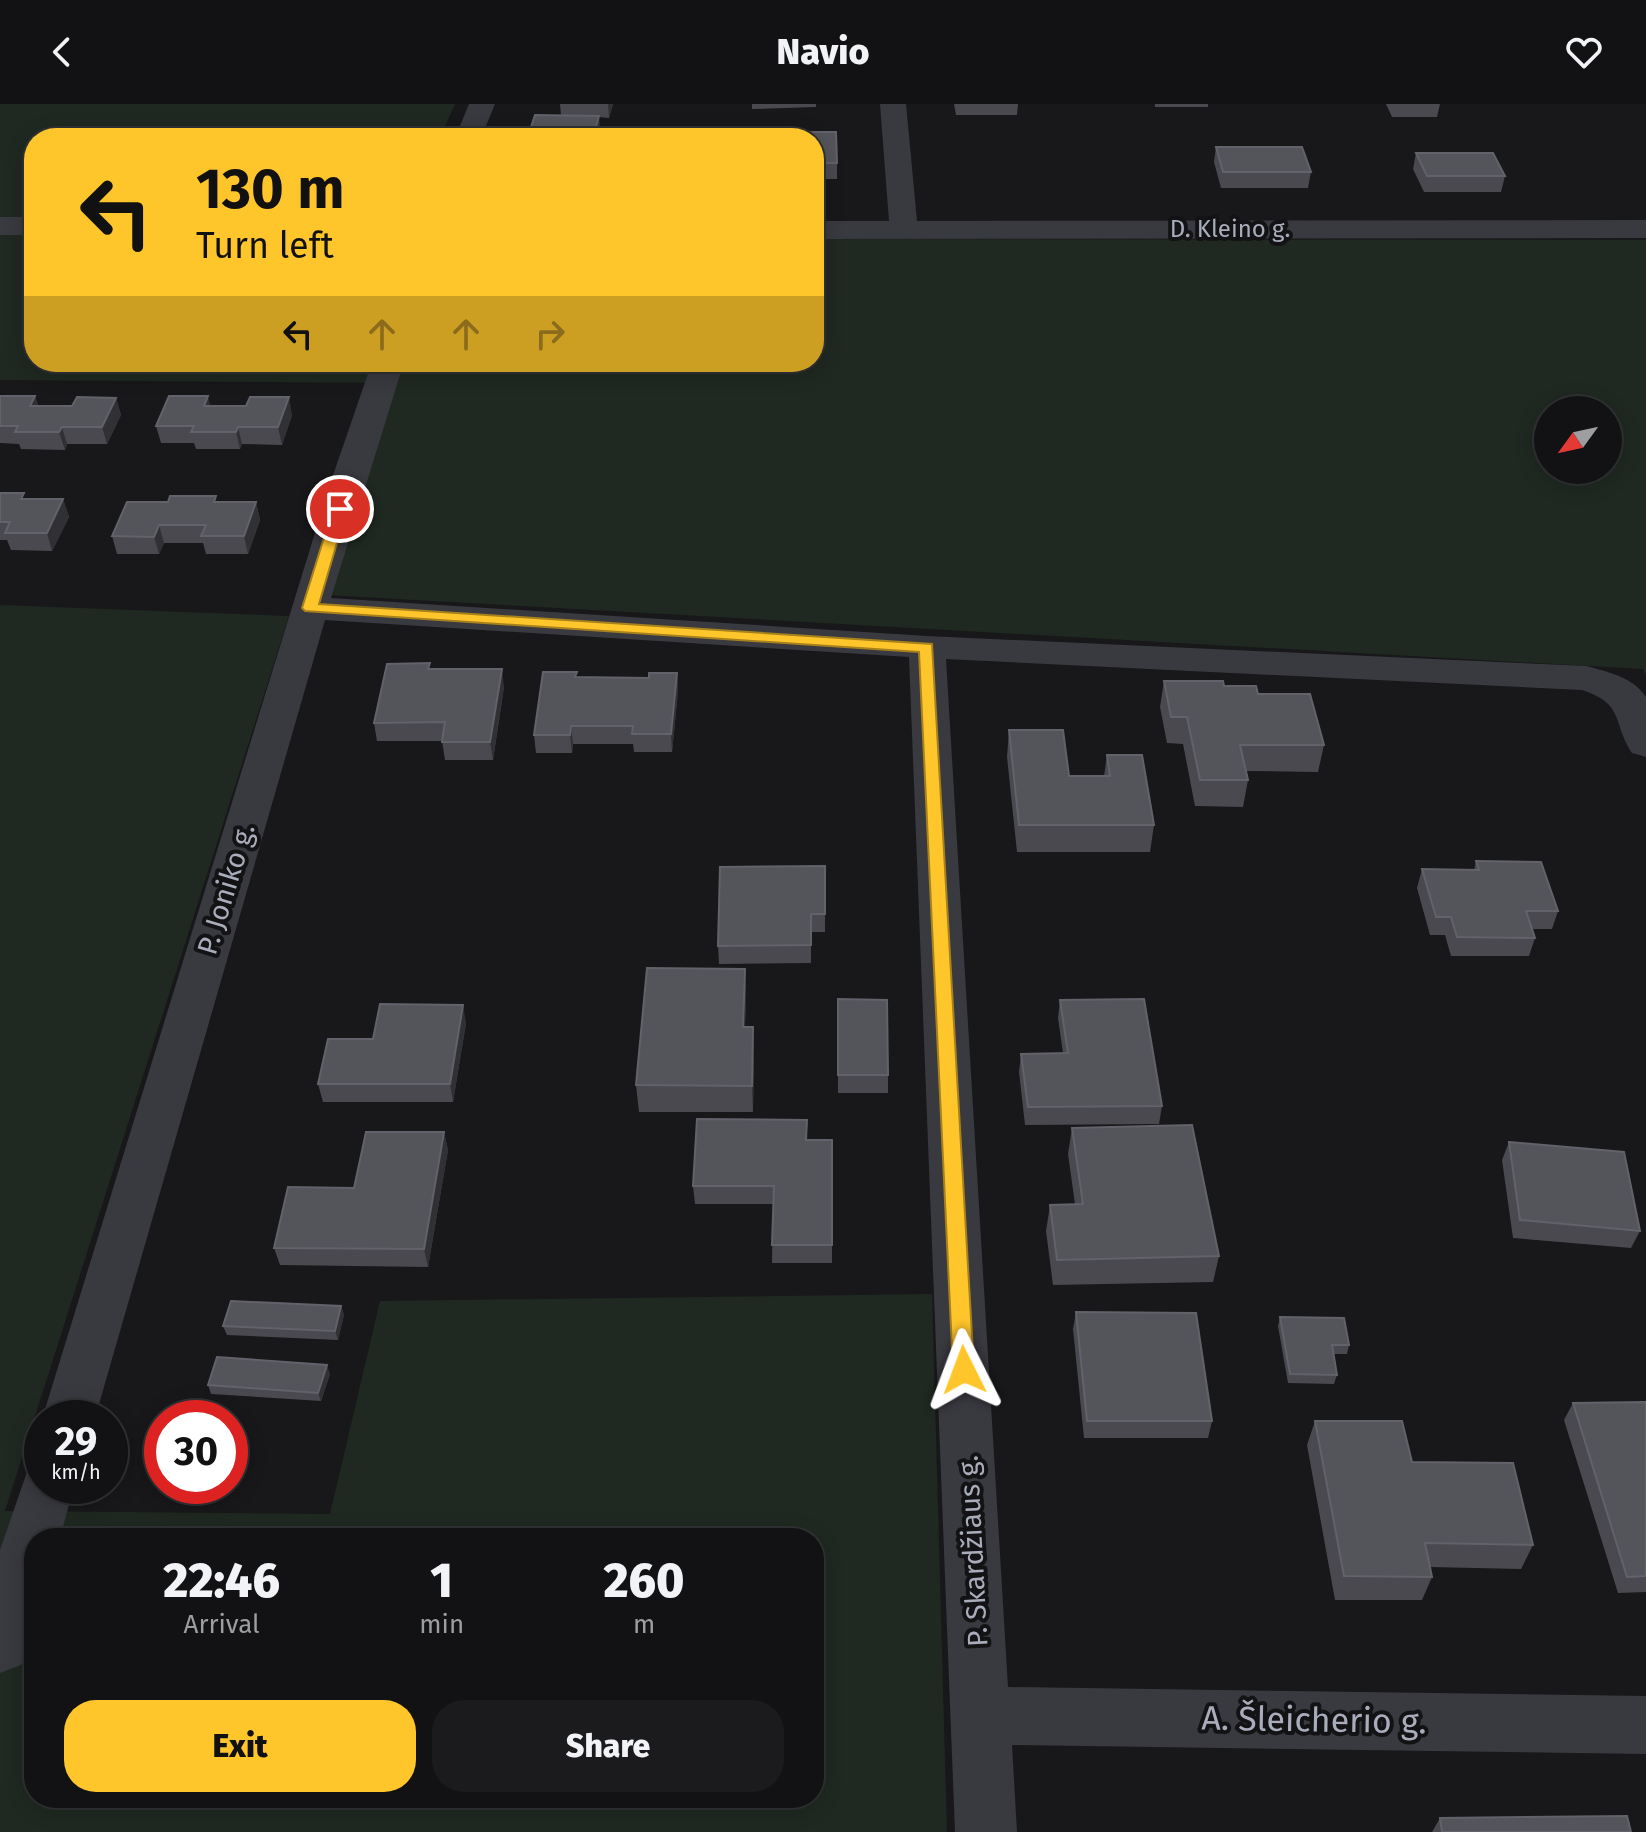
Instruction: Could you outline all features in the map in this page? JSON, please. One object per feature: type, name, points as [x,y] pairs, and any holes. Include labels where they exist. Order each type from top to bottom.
[{"type":"street","points":[[472,128],[482,104]]},
{"type":"street","points":[[893,104],[904,231]]},
{"type":"street","points":[[0,226],[24,226]]},
{"type":"street","name":"D. Kleino g.","points":[[824,230],[1646,229]]},
{"type":"street","name":"P. Joniko g.","points":[[73,1400],[310,608],[385,372]]},
{"type":"street","points":[[310,608],[927,647],[1586,678],[1618,688],[1636,708],[1646,744]]},
{"type":"street","name":"P. Skardžiaus g.","points":[[927,647],[986,1832]]},
{"type":"street","points":[[35,1528],[42,1504]]},
{"type":"street","points":[[0,1645],[24,1564]]},
{"type":"street","name":"A. Šleicherio g.","points":[[981,1716],[1646,1725]]},
{"type":"shaded area","points":[[0,104],[455,104],[444,128],[24,128],[24,372],[824,372],[824,239],[1646,240],[1646,676],[1643,669],[326,595],[388,383],[0,380]]},
{"type":"shaded area","points":[[0,605],[289,616],[40,1400],[24,1400],[24,1451],[5,1511],[330,1514],[380,1301],[932,1294],[947,1832],[0,1832]]},
{"type":"building","points":[[535,115],[599,116],[596,128],[531,128]]},
{"type":"building","points":[[824,132],[836,132],[837,163],[824,163]]},
{"type":"building","points":[[1216,147],[1302,147],[1311,172],[1223,172]]},
{"type":"building","points":[[1416,153],[1493,153],[1505,176],[1427,176]]},
{"type":"building","points":[[0,396],[35,396],[30,406],[72,406],[77,397],[116,398],[102,427],[62,427],[59,432],[15,432],[18,426],[0,426]]},
{"type":"building","points":[[169,396],[208,396],[204,406],[246,406],[250,397],[289,397],[278,427],[238,427],[236,432],[191,432],[194,426],[156,426]]},
{"type":"building","points":[[0,493],[24,493],[21,499],[63,499],[47,533],[5,533],[10,522],[0,522]]},
{"type":"building","points":[[170,496],[216,496],[214,502],[256,502],[244,536],[201,536],[206,525],[159,525],[154,537],[112,536],[127,502],[168,502]]},
{"type":"building","points":[[430,663],[428,669],[502,669],[490,742],[442,742],[445,722],[374,723],[387,664]]},
{"type":"building","points":[[543,672],[577,672],[575,677],[649,678],[649,673],[677,673],[671,734],[632,734],[633,726],[571,726],[570,735],[534,735]]},
{"type":"building","points":[[1164,681],[1223,681],[1224,686],[1256,686],[1258,694],[1310,694],[1324,745],[1240,745],[1248,780],[1200,780],[1187,717],[1171,717]]},
{"type":"building","points":[[1009,730],[1063,730],[1069,776],[1110,776],[1107,755],[1142,755],[1154,825],[1019,825]]},
{"type":"building","points":[[1476,861],[1541,862],[1558,911],[1526,911],[1535,938],[1457,937],[1451,917],[1436,917],[1422,869],[1479,870]]},
{"type":"building","points":[[825,866],[825,914],[811,914],[811,945],[718,946],[720,867]]},
{"type":"building","points":[[647,968],[745,969],[743,1027],[753,1027],[752,1086],[636,1085]]},
{"type":"building","points":[[838,999],[887,1000],[888,1075],[838,1075]]},
{"type":"building","points":[[1144,999],[1162,1106],[1028,1107],[1021,1054],[1068,1053],[1060,1000]]},
{"type":"building","points":[[380,1004],[463,1005],[450,1084],[318,1084],[328,1039],[373,1039]]},
{"type":"building","points":[[697,1119],[807,1120],[806,1140],[832,1140],[832,1245],[772,1245],[774,1186],[693,1186]]},
{"type":"building","points":[[1192,1125],[1219,1256],[1057,1260],[1050,1205],[1083,1204],[1072,1128]]},
{"type":"building","points":[[366,1132],[444,1132],[424,1249],[274,1248],[288,1187],[354,1188]]},
{"type":"building","points":[[1509,1142],[1624,1152],[1640,1231],[1520,1220]]},
{"type":"building","points":[[231,1301],[341,1306],[335,1331],[223,1326]]},
{"type":"building","points":[[1076,1312],[1196,1313],[1212,1421],[1087,1421]]},
{"type":"building","points":[[1280,1317],[1344,1318],[1349,1345],[1332,1345],[1337,1375],[1290,1374]]},
{"type":"building","points":[[217,1357],[327,1365],[318,1393],[208,1385]]},
{"type":"building","points":[[1646,1402],[1646,1576],[1627,1577],[1573,1403]]},
{"type":"building","points":[[1315,1421],[1402,1421],[1412,1462],[1513,1463],[1533,1545],[1425,1543],[1432,1577],[1344,1576]]},
{"type":"building","points":[[1627,1816],[1631,1832],[1442,1832],[1440,1818]]},
{"type":"route","points":[[340,509],[310,608],[927,647],[964,1370]]}]
